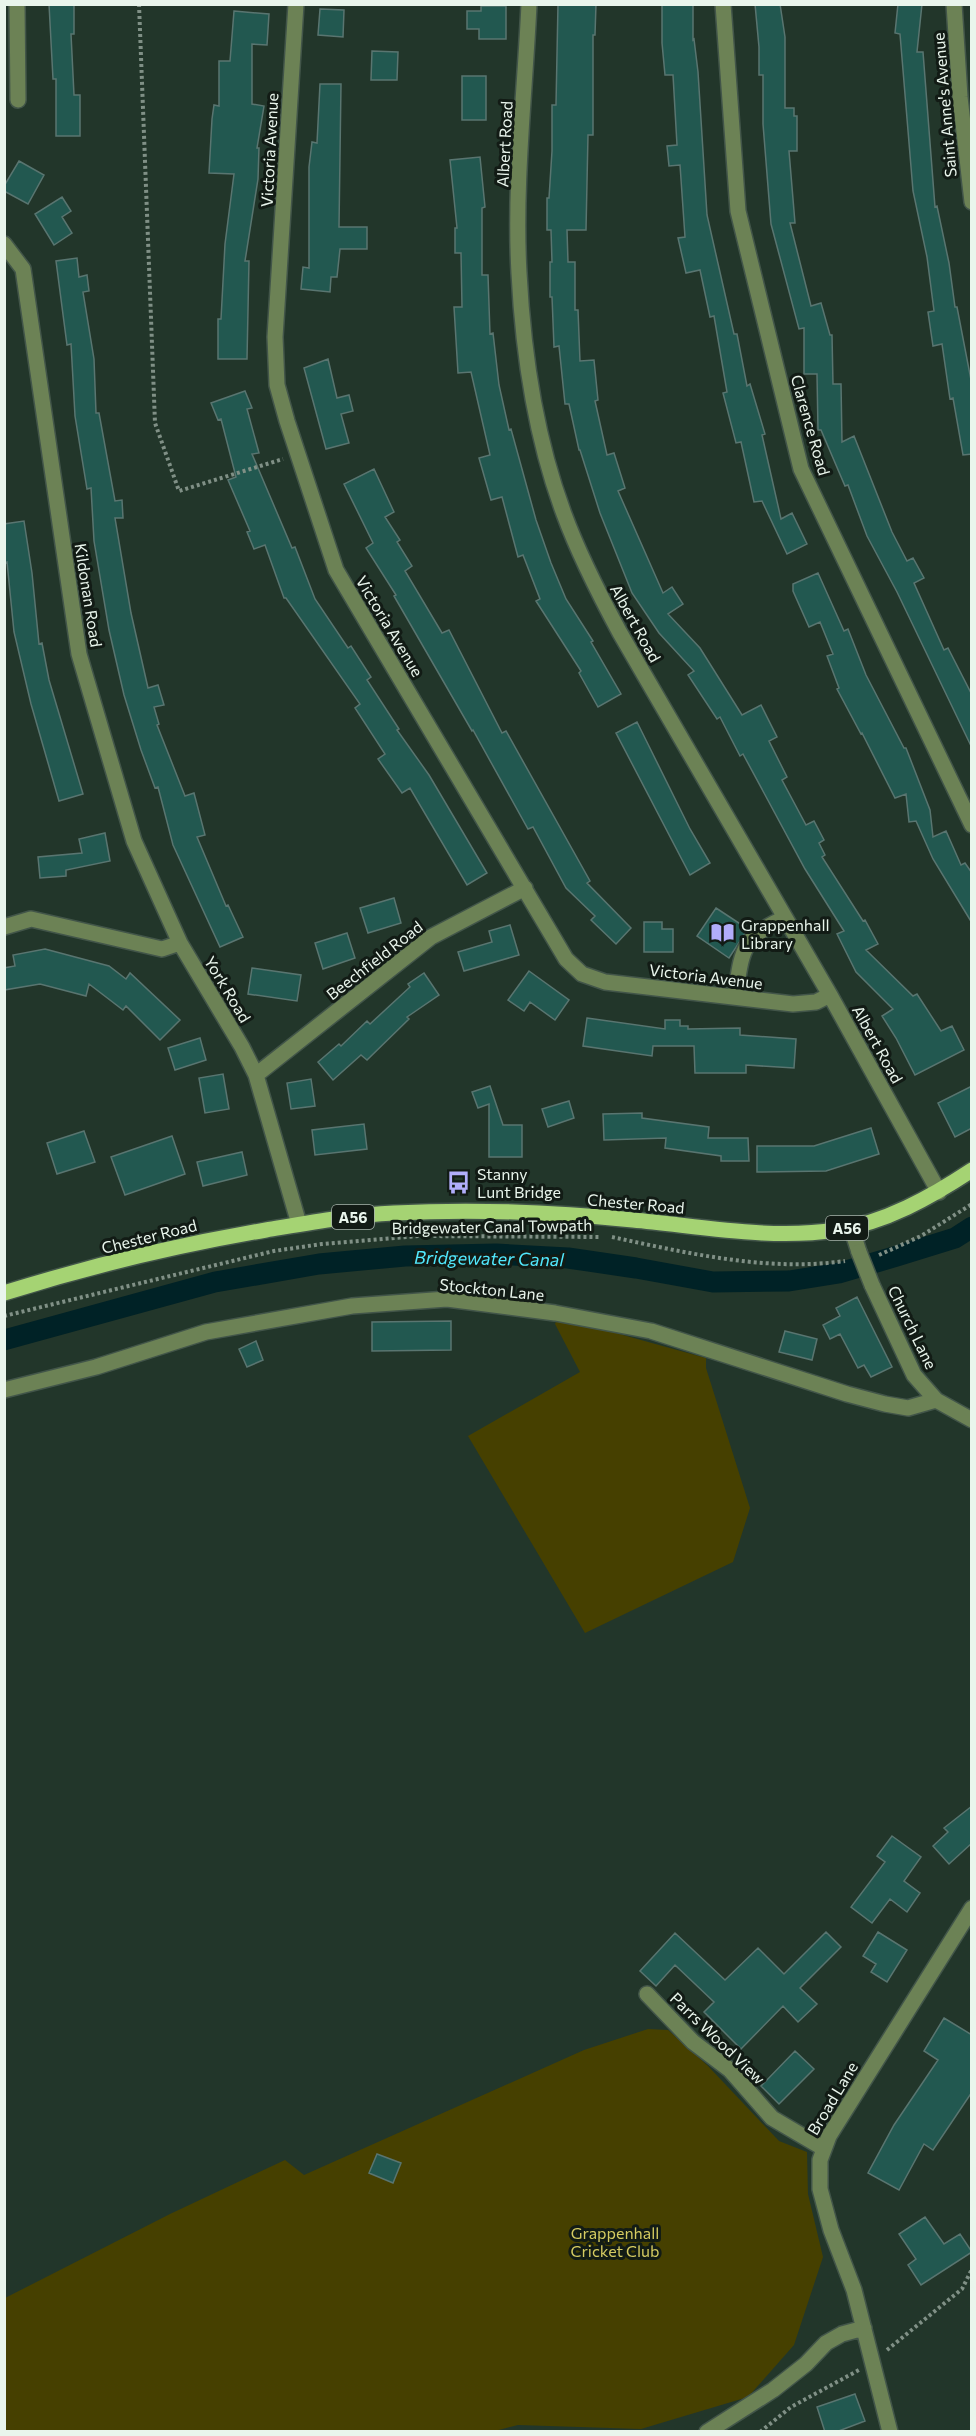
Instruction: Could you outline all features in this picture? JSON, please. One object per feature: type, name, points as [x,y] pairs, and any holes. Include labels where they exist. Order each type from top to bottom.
[{"type":"main road","name":"Chester Road","points":[[4,1293],[133,1257],[215,1239],[299,1224],[372,1215],[461,1211],[611,1218],[768,1233],[819,1232],[851,1227],[887,1216],[939,1192],[972,1170]]},
{"type":"street","points":[[17,4],[18,100]]},
{"type":"street","name":"Victoria Avenue","points":[[296,4],[275,337],[277,385],[336,570],[566,959],[582,974],[605,982],[793,1005],[816,1002],[830,995]]},
{"type":"street","name":"Albert Road","points":[[529,4],[520,185],[519,272],[526,354],[546,450],[563,512],[591,579],[830,995],[939,1192]]},
{"type":"street","name":"Clarence Road","points":[[723,4],[738,211],[801,469],[972,825]]},
{"type":"street","name":"Saint Anne's Avenue","points":[[954,4],[966,96],[972,202]]},
{"type":"street","name":"Kildonan Road","points":[[4,244],[23,270],[79,654],[134,841],[180,944]]},
{"type":"street","name":"Beechfield Road","points":[[256,1075],[431,937],[525,888]]},
{"type":"street","points":[[735,998],[741,960],[750,942],[761,929],[785,918]]},
{"type":"street","points":[[4,927],[31,919],[162,950],[180,944]]},
{"type":"street","name":"York Road","points":[[180,944],[242,1047],[256,1075],[299,1224]]},
{"type":"street","name":"Church Lane","points":[[851,1227],[857,1256],[914,1375],[936,1400],[972,1420]]},
{"type":"street","name":"Stockton Lane","points":[[4,1390],[96,1367],[206,1332],[352,1306],[447,1299],[555,1313],[651,1331],[885,1404],[908,1408],[936,1400]]},
{"type":"street","name":"Broad Lane","points":[[890,2432],[854,2290],[824,2207],[819,2173],[823,2148],[829,2136],[972,1908]]},
{"type":"street","name":"Parrs Wood View","points":[[647,1994],[693,2042],[730,2070],[772,2118],[823,2148]]},
{"type":"street","points":[[707,2432],[773,2390],[806,2364],[826,2343],[842,2334],[864,2328]]},
{"type":"path","points":[[139,4],[156,423],[179,491],[298,455]]},
{"type":"path","points":[[876,1256],[921,1236],[972,1204]]},
{"type":"path","name":"Bridgewater Canal Towpath","points":[[4,1316],[274,1251],[322,1244],[419,1236],[608,1237],[704,1256],[784,1263],[833,1262],[857,1256]]},
{"type":"path","points":[[760,2432],[791,2408],[873,2361],[962,2289],[972,2269]]},
{"type":"green space","points":[[558,1317],[706,1358],[706,1368],[750,1508],[733,1562],[585,1633],[468,1436],[580,1372],[555,1324]]},
{"type":"green space","name":"Grappenhall Cricket Club","points":[[648,2029],[668,2030],[708,2066],[779,2141],[807,2152],[808,2194],[823,2257],[794,2345],[748,2397],[641,2429],[518,2425],[491,2432],[5,2432],[5,2298],[170,2214],[285,2160],[304,2175],[584,2050]]},
{"type":"building","points":[[49,4],[74,4],[74,34],[71,34],[74,95],[80,95],[80,136],[56,136],[56,79],[53,79]]},
{"type":"building","points":[[558,4],[596,4],[595,35],[593,35],[593,135],[588,135],[586,230],[567,230],[568,262],[575,262],[575,310],[578,310],[580,361],[594,360],[598,400],[595,401],[607,455],[614,453],[625,488],[618,491],[663,593],[672,587],[683,604],[668,614],[700,648],[742,715],[761,705],[777,737],[769,741],[787,777],[782,780],[806,825],[814,821],[824,840],[819,843],[825,855],[822,857],[863,921],[865,920],[878,944],[866,950],[913,996],[917,994],[941,1031],[952,1026],[964,1050],[915,1075],[882,1016],[893,1009],[856,972],[837,934],[844,931],[805,869],[743,754],[740,756],[720,717],[717,719],[688,675],[694,671],[659,633],[632,593],[600,513],[579,450],[569,404],[565,404],[559,346],[554,347],[552,297],[550,297],[550,262],[552,262],[551,230],[547,230],[547,198],[549,198],[552,151],[552,105],[556,105]]},
{"type":"building","points":[[662,4],[693,4],[693,40],[698,72],[707,215],[734,334],[737,334],[747,386],[750,384],[765,434],[762,435],[781,519],[792,513],[807,544],[787,554],[762,501],[754,502],[741,442],[736,443],[723,393],[727,392],[714,316],[710,317],[700,270],[686,273],[678,238],[685,237],[680,165],[669,166],[667,146],[677,145],[673,75],[665,75]]},
{"type":"building","points":[[755,4],[780,4],[785,37],[785,108],[794,108],[794,116],[797,116],[797,151],[789,151],[795,223],[790,223],[811,306],[821,303],[830,335],[832,335],[833,384],[841,384],[842,442],[854,436],[892,532],[907,561],[913,558],[924,578],[914,583],[944,650],[948,648],[972,695],[972,748],[897,592],[867,536],[848,485],[845,486],[821,430],[818,430],[817,374],[804,374],[804,328],[799,329],[771,224],[763,124],[763,75],[759,75]]},
{"type":"building","points":[[898,4],[922,4],[917,52],[923,52],[935,207],[937,206],[949,263],[955,307],[957,307],[972,385],[972,454],[963,455],[953,398],[950,399],[942,344],[933,346],[928,312],[934,311],[927,257],[913,191],[900,34],[895,33]]},
{"type":"building","points":[[481,6],[506,6],[506,39],[479,39],[479,29],[467,29],[467,11],[481,11]]},
{"type":"building","points":[[320,9],[344,10],[343,37],[318,35]]},
{"type":"building","points":[[234,11],[269,14],[267,45],[252,44],[252,104],[264,106],[257,148],[259,148],[258,179],[245,261],[249,261],[247,359],[218,359],[218,319],[221,319],[225,244],[234,174],[209,173],[214,105],[219,106],[219,61],[230,61]]},
{"type":"building","points":[[372,51],[398,52],[397,80],[371,80]]},
{"type":"building","points":[[462,76],[486,76],[486,120],[462,120]]},
{"type":"building","points":[[320,84],[341,84],[339,227],[367,227],[367,249],[340,249],[337,277],[331,277],[330,292],[301,289],[303,267],[309,268],[309,167],[312,142],[317,143]]},
{"type":"building","points":[[480,157],[485,207],[482,208],[482,275],[488,275],[490,334],[493,333],[499,385],[509,430],[511,429],[536,520],[551,563],[566,599],[593,641],[591,642],[621,694],[598,707],[579,673],[581,671],[536,601],[540,599],[523,555],[518,557],[502,497],[491,500],[479,458],[490,455],[471,372],[458,373],[454,307],[462,307],[461,253],[455,253],[455,228],[457,228],[450,160]]},
{"type":"building","points":[[19,161],[44,175],[28,204],[4,191],[4,186]]},
{"type":"building","points":[[62,197],[71,211],[62,217],[72,233],[54,245],[35,214]]},
{"type":"building","points":[[77,258],[79,277],[87,275],[89,291],[83,292],[94,359],[96,413],[99,413],[115,501],[122,500],[123,518],[115,518],[131,613],[148,688],[158,685],[164,705],[154,707],[159,724],[157,725],[185,796],[194,793],[205,835],[197,837],[226,906],[228,905],[243,937],[220,947],[173,845],[158,787],[155,788],[124,695],[109,630],[94,541],[91,488],[87,489],[75,416],[71,344],[67,345],[56,261]]},
{"type":"building","points":[[328,359],[337,398],[349,395],[353,411],[341,414],[349,443],[326,449],[304,368]]},
{"type":"building","points":[[245,391],[252,408],[247,409],[259,453],[252,454],[292,548],[295,547],[315,599],[348,648],[351,646],[371,677],[367,680],[399,729],[397,730],[429,775],[487,873],[467,885],[410,788],[402,793],[378,759],[385,754],[355,708],[360,704],[284,598],[265,545],[254,549],[247,532],[250,531],[228,480],[236,477],[221,419],[218,420],[211,403]]},
{"type":"building","points":[[374,469],[394,512],[385,517],[400,540],[397,542],[412,566],[405,571],[442,633],[449,630],[502,733],[506,731],[590,881],[587,883],[631,928],[616,944],[591,920],[595,916],[566,888],[533,827],[528,829],[394,596],[396,595],[366,548],[373,543],[344,484]]},
{"type":"building","points":[[24,521],[39,644],[42,643],[49,680],[83,794],[59,801],[31,704],[14,632],[7,562],[4,563],[4,524]]},
{"type":"building","points":[[818,573],[844,631],[848,629],[866,675],[906,748],[930,810],[933,837],[946,831],[961,865],[965,863],[972,873],[972,923],[933,859],[916,821],[909,822],[906,794],[895,798],[837,689],[839,688],[827,656],[833,654],[820,622],[809,627],[793,591],[793,584]]},
{"type":"building","points":[[637,722],[690,829],[710,863],[690,875],[616,733]]},
{"type":"building","points":[[105,833],[110,861],[66,870],[66,876],[40,878],[38,857],[82,853],[79,839]]},
{"type":"building","points":[[394,898],[401,923],[368,933],[360,908]]},
{"type":"building","name":"Grappenhall Library","points":[[716,908],[748,929],[729,958],[697,936]]},
{"type":"building","points":[[644,922],[662,922],[662,929],[673,929],[673,952],[644,952]]},
{"type":"building","points":[[510,925],[519,955],[464,971],[458,952],[492,942],[489,931]]},
{"type":"building","points":[[347,933],[355,958],[323,969],[315,943]]},
{"type":"building","points":[[45,949],[109,966],[126,979],[130,973],[180,1020],[160,1040],[126,1006],[123,1010],[89,984],[86,996],[40,984],[4,990],[4,968],[15,966],[13,955]]},
{"type":"building","points":[[252,968],[301,975],[297,1001],[248,994]]},
{"type":"building","points":[[529,971],[569,1000],[555,1020],[530,1002],[524,1011],[508,1000]]},
{"type":"building","points":[[424,973],[439,995],[407,1017],[409,1019],[367,1060],[361,1055],[333,1080],[318,1062],[339,1044],[341,1046],[367,1021],[370,1024],[410,987],[408,984]]},
{"type":"building","points":[[587,1018],[665,1029],[665,1020],[680,1020],[680,1026],[688,1026],[688,1029],[740,1028],[740,1035],[796,1039],[794,1068],[746,1065],[746,1073],[695,1073],[694,1046],[653,1046],[652,1056],[583,1046]]},
{"type":"building","points":[[200,1038],[206,1060],[175,1070],[168,1048]]},
{"type":"building","points":[[223,1074],[229,1109],[205,1113],[199,1078]]},
{"type":"building","points":[[311,1079],[315,1106],[291,1109],[287,1083]]},
{"type":"building","points":[[490,1086],[503,1125],[522,1125],[522,1157],[489,1157],[489,1104],[478,1108],[472,1092]]},
{"type":"building","points":[[972,1086],[972,1128],[955,1137],[938,1103]]},
{"type":"building","points":[[569,1101],[574,1118],[548,1127],[542,1109]]},
{"type":"building","points":[[642,1113],[642,1118],[709,1127],[708,1138],[748,1138],[749,1161],[721,1161],[721,1156],[665,1148],[666,1138],[604,1140],[603,1114]]},
{"type":"building","points":[[364,1124],[367,1149],[315,1155],[312,1130]]},
{"type":"building","points":[[871,1128],[879,1154],[826,1171],[757,1172],[757,1146],[814,1146]]},
{"type":"building","points":[[84,1131],[95,1162],[57,1174],[47,1143]]},
{"type":"building","points":[[172,1136],[185,1174],[125,1195],[111,1157]]},
{"type":"building","points":[[242,1152],[247,1175],[203,1186],[197,1162]]},
{"type":"building","points":[[857,1297],[892,1367],[871,1377],[864,1365],[858,1368],[840,1334],[830,1339],[823,1325],[840,1316],[836,1308]]},
{"type":"building","points":[[451,1321],[451,1350],[372,1351],[372,1322]]},
{"type":"building","points":[[785,1331],[817,1339],[812,1360],[779,1352]]},
{"type":"building","points":[[256,1341],[263,1360],[247,1367],[239,1349]]},
{"type":"building","points":[[972,1806],[972,1843],[949,1864],[933,1846],[948,1832],[944,1828]]},
{"type":"building","points":[[892,1836],[921,1857],[904,1881],[920,1893],[907,1912],[890,1899],[872,1923],[851,1907],[885,1862],[877,1856]]},
{"type":"building","points":[[826,1932],[841,1947],[800,1988],[817,2004],[798,2022],[783,2006],[741,2049],[704,2012],[714,2002],[675,1965],[656,1986],[640,1971],[675,1933],[725,1980],[758,1948],[784,1974]]},
{"type":"building","points":[[878,1932],[907,1950],[887,1982],[871,1972],[876,1964],[863,1956]]},
{"type":"building","points":[[944,2018],[972,2035],[972,2092],[933,2150],[924,2144],[899,2190],[868,2173],[894,2125],[938,2060],[924,2051]]},
{"type":"building","points":[[795,2051],[814,2069],[779,2104],[761,2086]]},
{"type":"building","points":[[377,2154],[401,2163],[393,2183],[369,2173]]},
{"type":"building","points":[[925,2217],[944,2244],[960,2234],[972,2252],[921,2285],[908,2265],[916,2259],[899,2234]]},
{"type":"building","points":[[855,2394],[865,2421],[836,2432],[825,2432],[817,2407]]},
{"type":"waterway","name":"Bridgewater Canal","points":[[4,1340],[215,1282],[319,1264],[405,1256],[496,1254],[568,1258],[713,1282],[789,1281],[839,1273],[897,1256],[955,1238],[972,1227]]},
{"type":"place","name":"Grappenhall Library","points":[[723,933]]},
{"type":"place","name":"Stanny Lunt Bridge","points":[[459,1182]]}]
